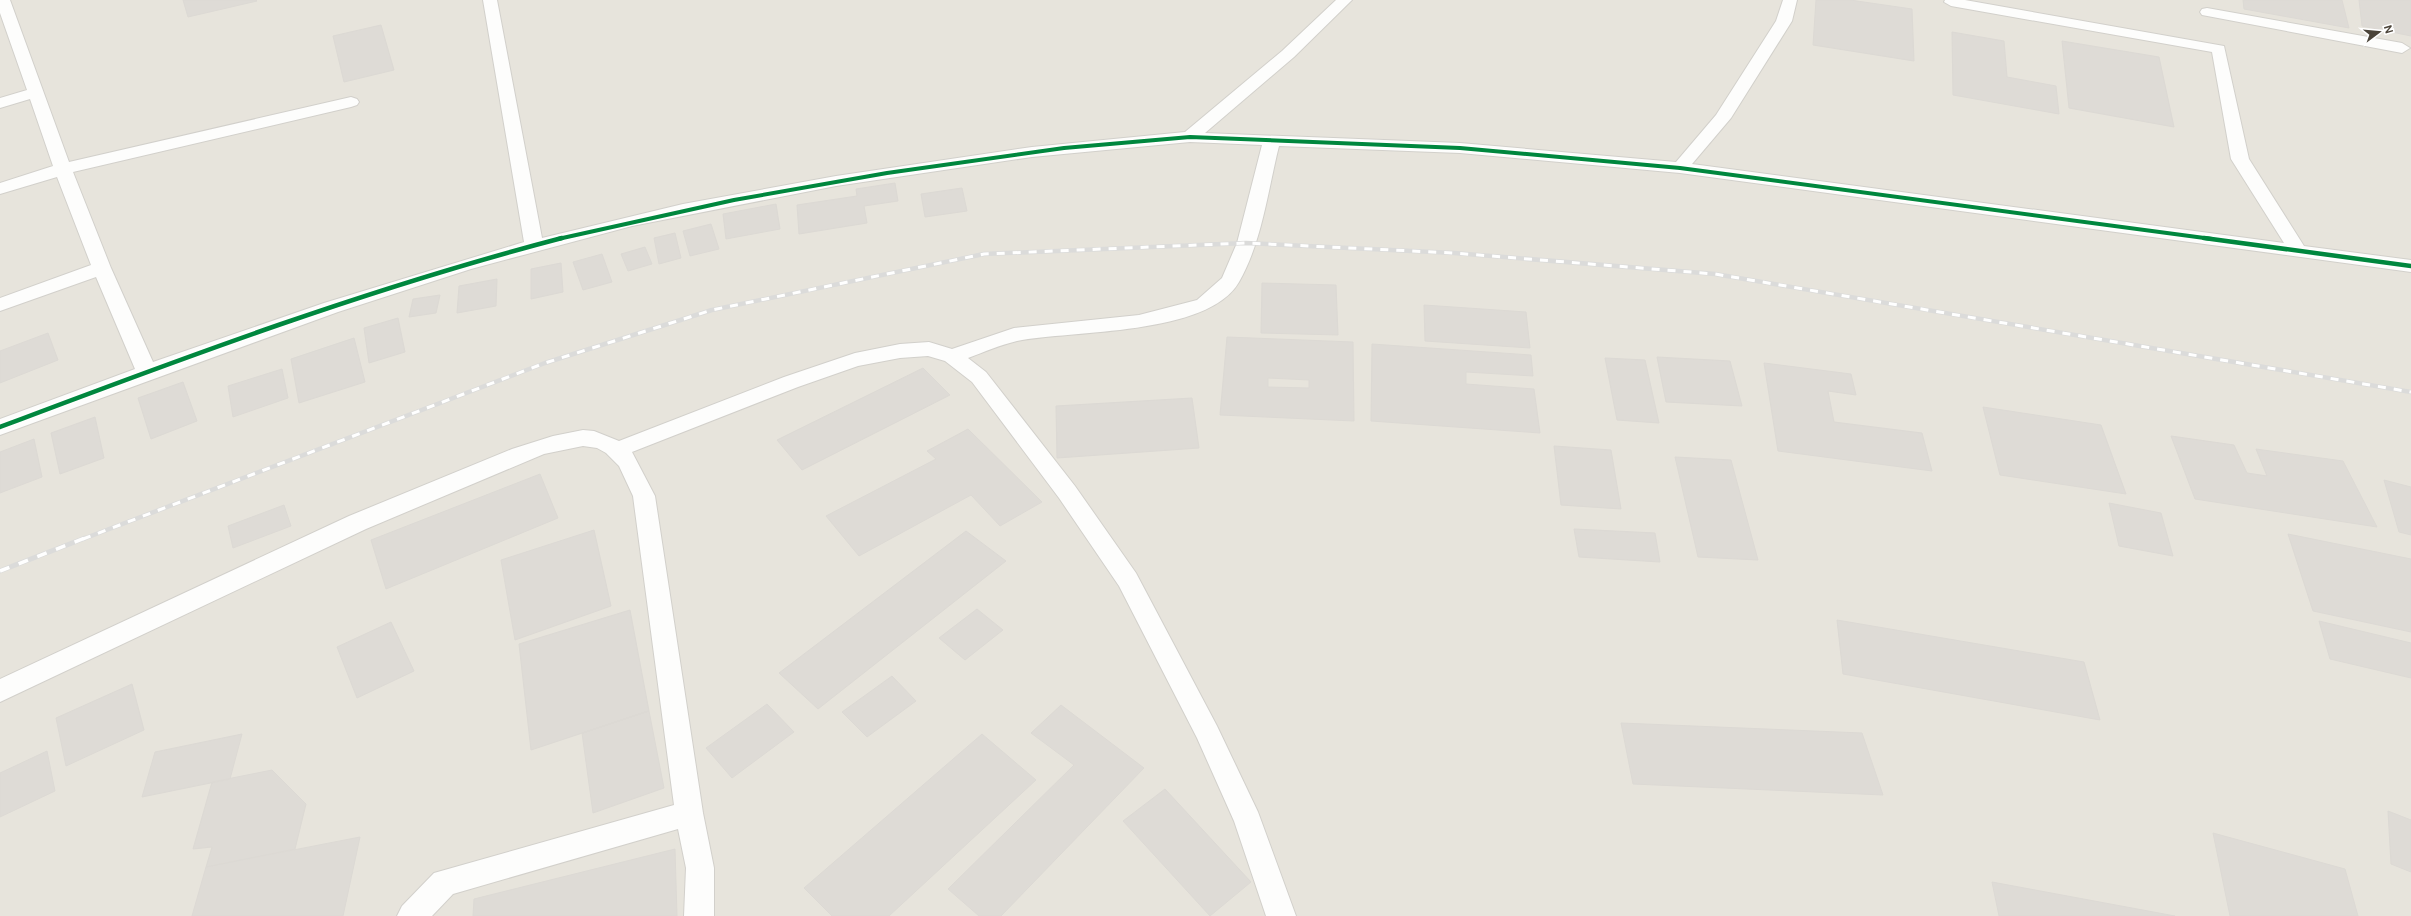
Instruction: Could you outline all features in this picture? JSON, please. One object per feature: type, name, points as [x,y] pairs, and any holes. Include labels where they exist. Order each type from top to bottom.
[{"type":"street","points":[[3,0],[63,169],[102,268],[147,372]]},
{"type":"street","points":[[490,0],[534,245]]},
{"type":"street","points":[[1190,137],[1288,54],[1345,0]]},
{"type":"street","points":[[1680,168],[1723,118],[1784,21],[1790,0]]},
{"type":"street","points":[[1951,2],[2215,36]]},
{"type":"street","points":[[2298,251],[2240,159],[2215,36],[2206,6],[2402,48]]},
{"type":"street","points":[[0,103],[36,92]]},
{"type":"street","points":[[0,189],[63,169],[351,102]]},
{"type":"street","points":[[0,427],[147,372],[295,320],[534,245],[715,204],[895,171],[1066,146],[1190,137],[1460,148],[1680,168],[2411,266]]},
{"type":"street","points":[[952,356],[1014,335],[1139,320],[1173,314],[1204,304],[1230,281],[1246,243],[1272,140]]},
{"type":"street","points":[[0,305],[102,268]]},
{"type":"street","points":[[619,449],[790,382],[855,360],[900,351],[929,349],[952,356],[979,377],[1067,492],[1128,580],[1175,668],[1225,770],[1248,821],[1281,916]]},
{"type":"street","points":[[0,692],[391,506],[523,454],[569,440],[594,438],[619,449],[632,468],[644,496],[689,813],[700,868],[699,916]]},
{"type":"street","points":[[412,916],[444,882],[689,813]]},
{"type":"shaded area","points":[[0,0],[2411,0],[2411,916],[0,916]]},
{"type":"building","points":[[183,0],[256,0],[257,1],[188,17]]},
{"type":"building","points":[[1816,0],[1850,0],[1912,9],[1914,61],[1813,45]]},
{"type":"building","points":[[2243,0],[2342,0],[2349,28],[2244,9]]},
{"type":"building","points":[[2359,0],[2411,0],[2411,36],[2362,26]]},
{"type":"building","points":[[381,25],[394,70],[344,82],[333,36]]},
{"type":"building","points":[[1952,32],[2004,41],[2007,77],[2056,86],[2059,114],[1953,95]]},
{"type":"building","points":[[2062,41],[2159,57],[2174,127],[2069,108]]},
{"type":"building","points":[[895,183],[898,201],[864,206],[867,223],[799,234],[797,205],[857,196],[856,189]]},
{"type":"building","points":[[962,188],[967,211],[925,217],[921,194]]},
{"type":"building","points":[[776,204],[780,229],[726,239],[723,214]]},
{"type":"building","points":[[711,224],[719,249],[690,256],[683,231]]},
{"type":"building","points":[[675,233],[681,258],[659,264],[654,238]]},
{"type":"building","points":[[645,247],[652,264],[628,271],[621,254]]},
{"type":"building","points":[[602,254],[612,282],[583,290],[573,262]]},
{"type":"building","points":[[561,263],[563,292],[531,299],[531,269]]},
{"type":"building","points":[[497,279],[496,306],[457,313],[459,286]]},
{"type":"building","points":[[1262,283],[1336,285],[1338,335],[1261,333]]},
{"type":"building","points":[[440,295],[436,313],[409,317],[413,299]]},
{"type":"building","points":[[1424,305],[1526,312],[1530,348],[1425,341]]},
{"type":"building","points":[[398,318],[405,352],[369,363],[364,328]]},
{"type":"building","points":[[48,333],[58,360],[0,383],[0,351]]},
{"type":"building","points":[[1227,337],[1353,342],[1354,421],[1220,415]],"holes":[[[1268,378],[1309,380],[1309,388],[1268,387]]]},
{"type":"building","points":[[354,338],[365,382],[299,403],[291,359]]},
{"type":"building","points":[[1372,344],[1531,355],[1533,376],[1466,372],[1466,384],[1534,389],[1540,433],[1371,421]]},
{"type":"building","points":[[1657,357],[1730,361],[1742,406],[1666,402]]},
{"type":"building","points":[[1605,358],[1645,360],[1659,423],[1617,420]]},
{"type":"building","points":[[1764,363],[1851,374],[1856,395],[1828,391],[1834,422],[1922,433],[1932,471],[1778,451]]},
{"type":"building","points":[[923,368],[950,395],[802,470],[777,440]]},
{"type":"building","points":[[282,369],[288,398],[233,417],[228,386]]},
{"type":"building","points":[[183,382],[197,421],[151,439],[138,398]]},
{"type":"building","points":[[1192,398],[1199,448],[1057,458],[1056,406]]},
{"type":"building","points":[[1983,407],[2101,425],[2126,494],[2000,475]]},
{"type":"building","points":[[95,417],[104,458],[60,474],[51,433]]},
{"type":"building","points":[[968,429],[1042,502],[1000,526],[971,495],[859,556],[826,516],[936,459],[927,451]]},
{"type":"building","points":[[2171,436],[2234,445],[2247,473],[2267,476],[2256,449],[2343,461],[2377,527],[2195,499]]},
{"type":"building","points":[[34,439],[42,477],[0,493],[0,452]]},
{"type":"building","points":[[1554,446],[1611,450],[1621,509],[1561,505]]},
{"type":"building","points":[[1675,457],[1731,460],[1758,560],[1698,557]]},
{"type":"building","points":[[540,474],[558,518],[386,589],[371,540]]},
{"type":"building","points":[[2384,480],[2411,487],[2411,535],[2399,532]]},
{"type":"building","points":[[2109,503],[2161,513],[2173,556],[2119,546]]},
{"type":"building","points":[[284,505],[291,526],[233,548],[228,526]]},
{"type":"building","points":[[1574,529],[1655,533],[1660,562],[1579,557]]},
{"type":"building","points":[[594,530],[611,606],[515,640],[501,560]]},
{"type":"building","points":[[966,531],[1006,561],[818,709],[779,673]]},
{"type":"building","points":[[2288,534],[2411,559],[2411,632],[2313,611]]},
{"type":"building","points":[[977,609],[1003,630],[965,660],[939,638]]},
{"type":"building","points":[[630,610],[649,711],[531,750],[519,644]]},
{"type":"building","points":[[1837,620],[2084,662],[2100,720],[1843,674]]},
{"type":"building","points":[[2319,621],[2411,643],[2411,678],[2330,659]]},
{"type":"building","points":[[391,622],[414,671],[357,698],[337,647]]},
{"type":"building","points":[[892,676],[916,701],[867,737],[842,712]]},
{"type":"building","points":[[132,684],[144,730],[66,766],[56,718]]},
{"type":"building","points":[[767,704],[794,732],[732,778],[706,748]]},
{"type":"building","points":[[1061,705],[1144,768],[1001,916],[979,916],[948,889],[1074,765],[1031,733]]},
{"type":"building","points":[[649,711],[664,788],[593,813],[582,733]]},
{"type":"building","points":[[1621,723],[1862,733],[1883,795],[1633,784]]},
{"type":"building","points":[[242,734],[230,779],[142,797],[155,752]]},
{"type":"building","points":[[982,734],[1036,780],[889,916],[832,916],[804,888]]},
{"type":"building","points":[[47,751],[55,791],[0,817],[0,773]]},
{"type":"building","points":[[272,770],[306,804],[295,849],[206,867],[212,847],[193,849],[212,782]]},
{"type":"building","points":[[1165,789],[1251,882],[1210,916],[1123,821]]},
{"type":"building","points":[[2388,811],[2411,820],[2411,872],[2391,864]]},
{"type":"building","points":[[2213,833],[2345,869],[2358,916],[2230,916]]},
{"type":"building","points":[[360,837],[343,916],[192,916],[206,867]]},
{"type":"building","points":[[675,849],[677,916],[473,916],[474,899]]},
{"type":"building","points":[[1992,882],[2175,916],[1999,916]]},
{"type":"railway","points":[[83,539],[545,363],[712,310],[984,254],[1246,243],[1454,253],[1715,274],[2411,392]]},
{"type":"railway","points":[[0,571],[85,538]]},
{"type":"cycle path","points":[[0,427],[264,330],[331,307],[465,265],[582,233],[683,210],[836,181],[1032,152],[1095,144],[1158,139],[1190,137],[1460,148],[1680,168],[2411,266]]}]
